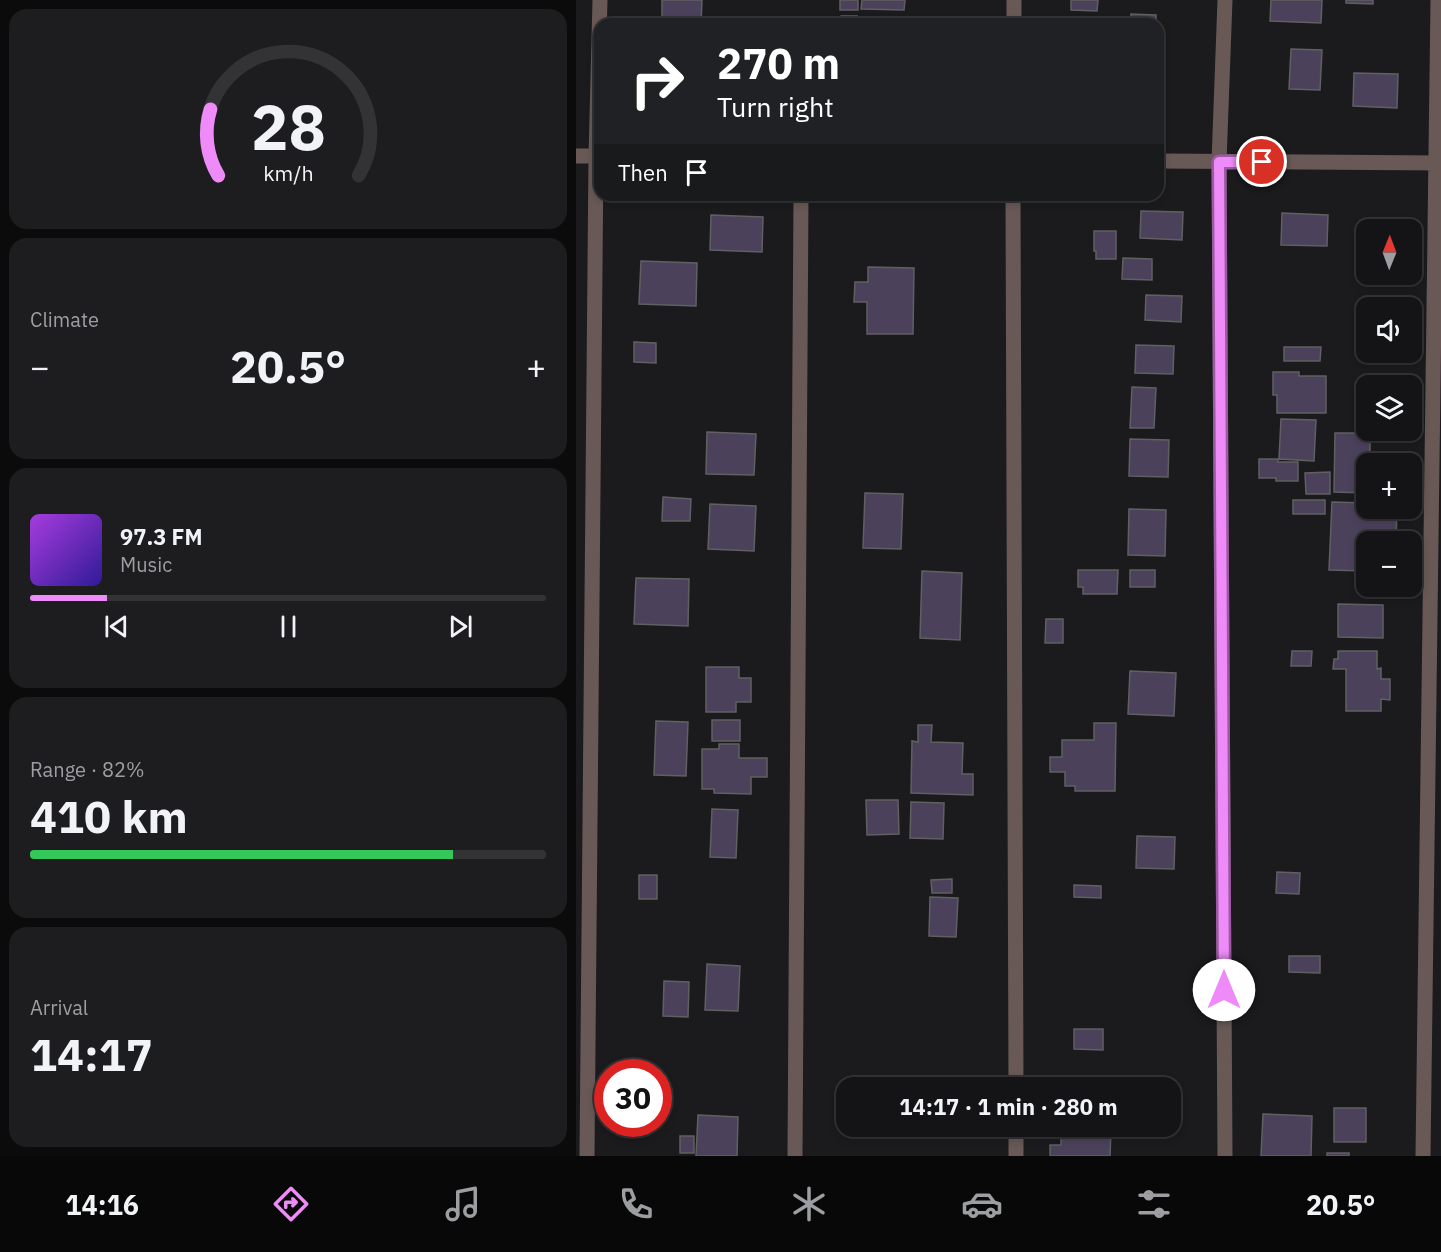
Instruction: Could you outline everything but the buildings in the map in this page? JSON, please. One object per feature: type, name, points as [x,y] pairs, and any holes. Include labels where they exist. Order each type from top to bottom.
[{"type":"street","points":[[600,0],[600,18]]},
{"type":"street","points":[[1014,0],[1014,18]]},
{"type":"street","points":[[1225,0],[1219,162],[1225,1156]]},
{"type":"street","points":[[1423,1156],[1438,163],[1438,0]]},
{"type":"street","points":[[576,156],[594,156]]},
{"type":"street","points":[[1164,161],[1438,163]]},
{"type":"street","points":[[587,1156],[598,201]]},
{"type":"street","points":[[795,1156],[801,201]]},
{"type":"street","points":[[1013,201],[1016,1077]]},
{"type":"street","points":[[1016,1137],[1016,1156]]},
{"type":"route","points":[[1224,990],[1219,162],[1262,162]]}]
